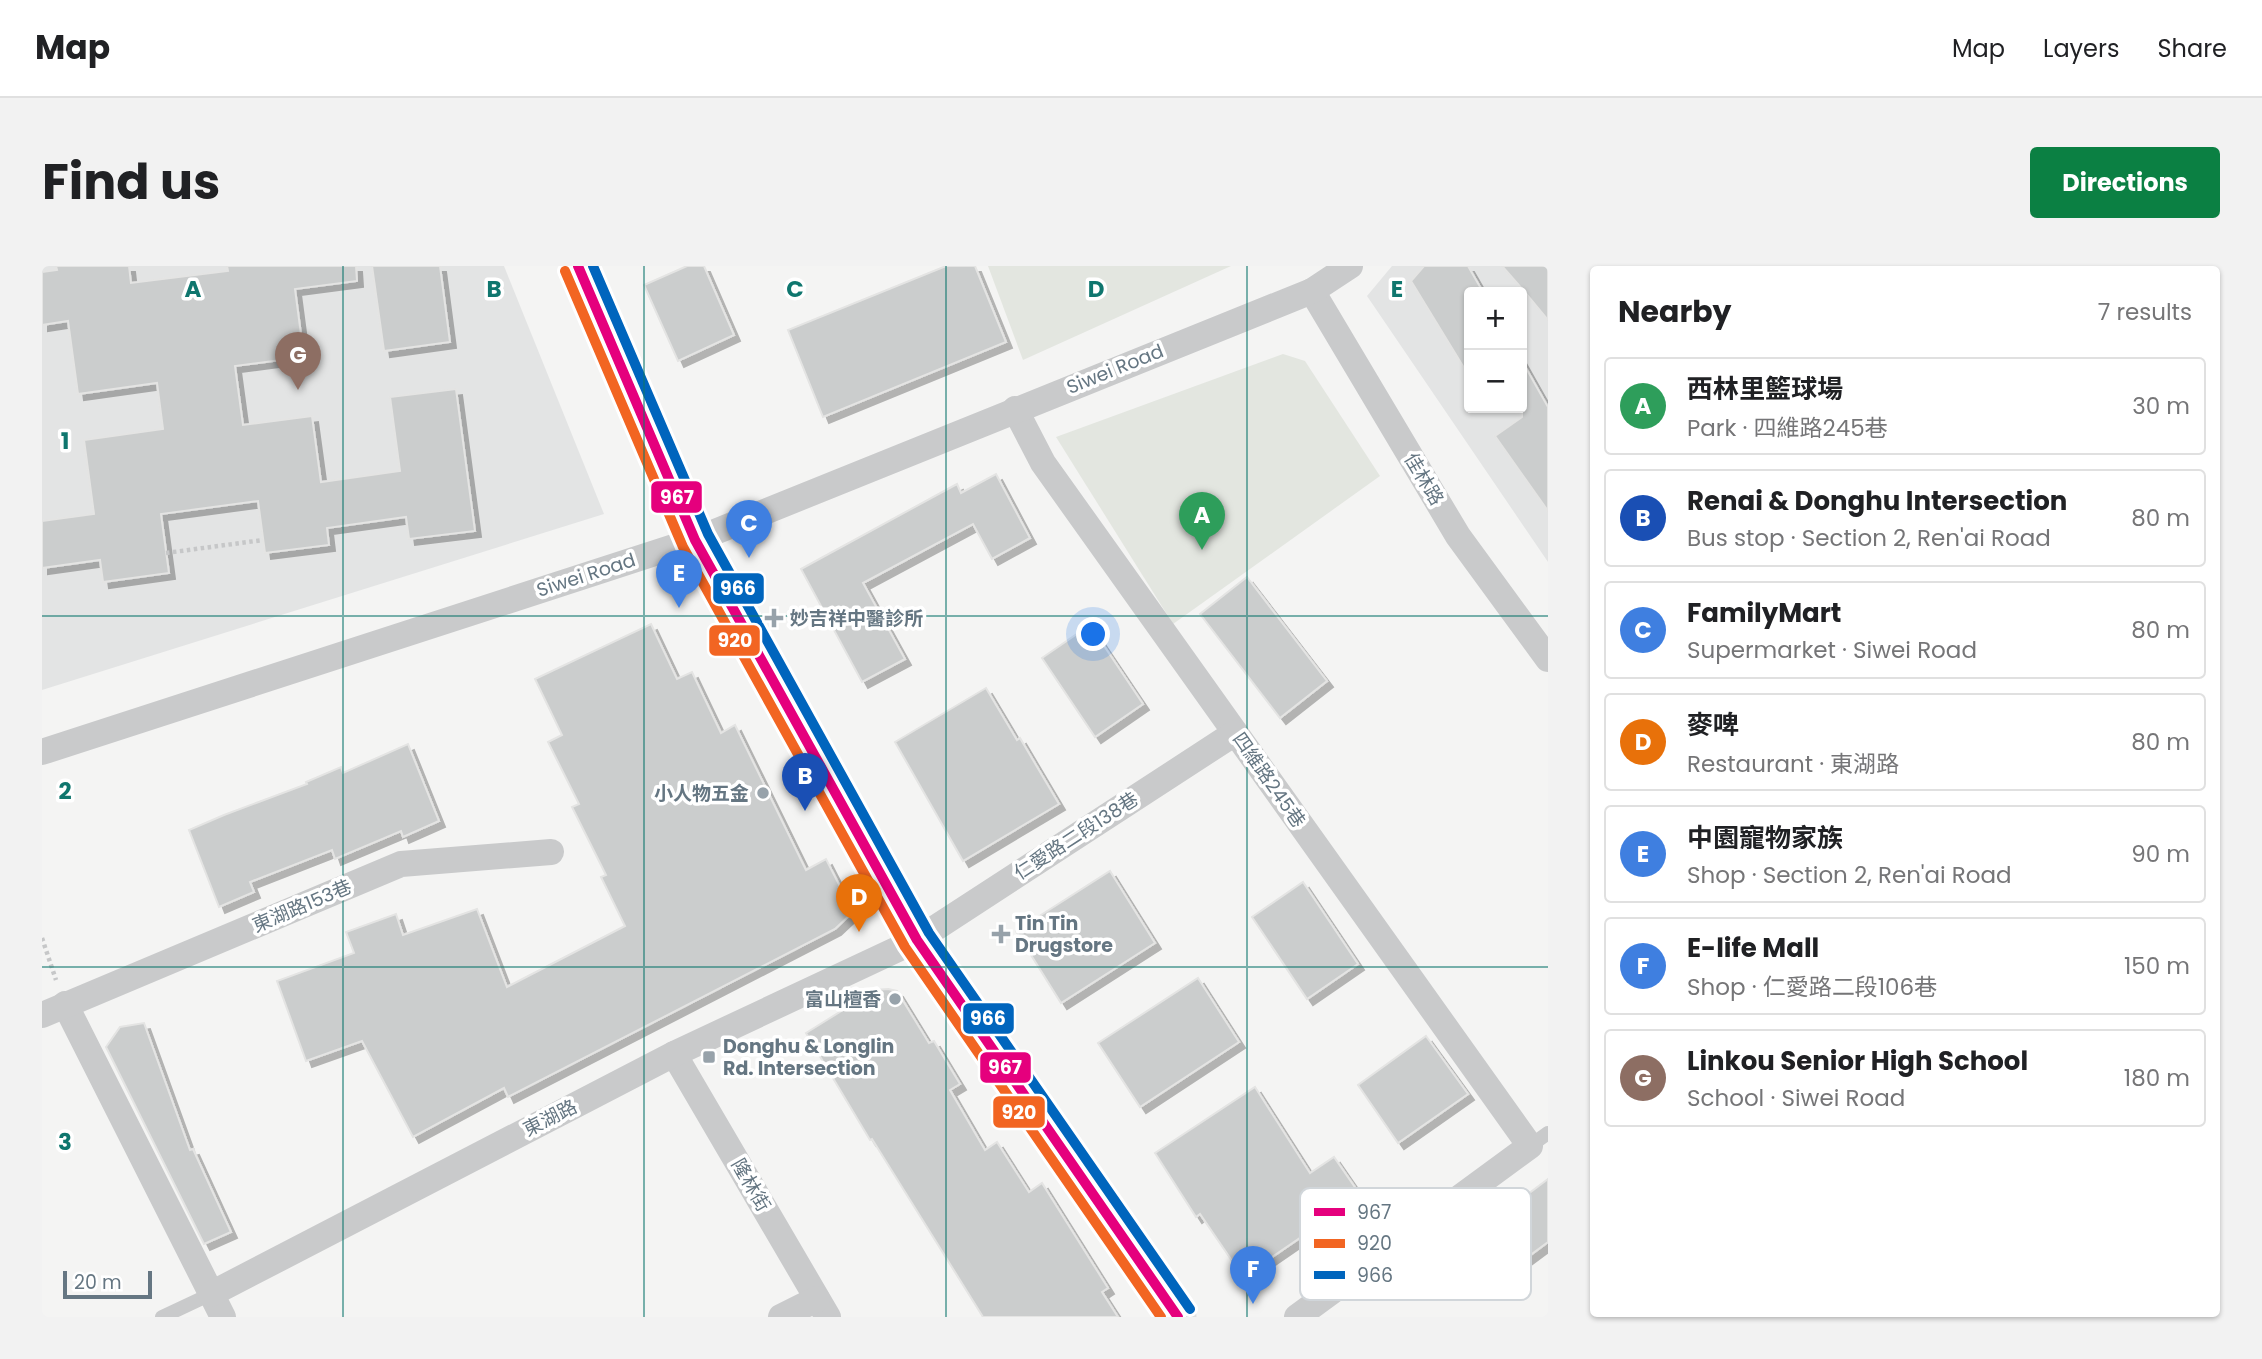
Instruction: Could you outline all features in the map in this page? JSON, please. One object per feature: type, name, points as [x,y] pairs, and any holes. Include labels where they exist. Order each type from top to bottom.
[{"type":"main road","points":[[578,266],[695,540],[917,940],[1178,1317]]},
{"type":"street","name":"Siwei Road","points":[[42,752],[695,540],[1312,291],[1350,266]]},
{"type":"street","name":"佳林路","points":[[1312,291],[1458,536],[1548,659]]},
{"type":"street","name":"四維路245巷","points":[[1015,409],[1043,463],[1235,733],[1539,1139]]},
{"type":"street","name":"仁愛路二段138巷","points":[[917,940],[1235,733]]},
{"type":"street","name":"東湖路153巷","points":[[53,1009],[401,864],[551,852]]},
{"type":"street","name":"東湖路","points":[[217,1305],[674,1054],[917,940]]},
{"type":"street","points":[[53,1009],[217,1305]]},
{"type":"street","name":"隆林街","points":[[674,1054],[822,1308]]},
{"type":"street","points":[[1472,1188],[1539,1139]]},
{"type":"street","points":[[1297,1317],[1320,1300]]},
{"type":"street","points":[[781,1317],[822,1308]]},
{"type":"lane","points":[[162,1317],[217,1305]]},
{"type":"path","points":[[166,553],[263,540]]},
{"type":"path","points":[[42,938],[53,1009]]},
{"type":"shaded area","points":[[42,266],[504,266],[604,514],[42,690]]},
{"type":"shaded area","points":[[988,266],[1231,266],[1023,360]]},
{"type":"shaded area","points":[[1392,266],[1548,266],[1548,562],[1367,296]]},
{"type":"shaded area","points":[[1283,354],[1305,361],[1380,476],[1173,624],[1056,437]]},
{"type":"building","points":[[56,266],[129,266],[131,283],[228,271],[227,266],[356,266],[357,281],[295,289],[304,357],[235,366],[243,425],[312,416],[321,482],[400,471],[390,397],[456,389],[475,531],[409,539],[406,517],[327,528],[329,545],[265,553],[258,501],[161,514],[169,573],[103,582],[100,560],[42,568],[42,521],[94,514],[84,440],[163,429],[157,383],[78,394],[68,321],[42,325],[42,272],[57,270]]},
{"type":"building","points":[[372,266],[440,266],[450,342],[384,351]]},
{"type":"building","points":[[687,266],[704,266],[734,335],[678,361],[644,285]]},
{"type":"building","points":[[946,266],[975,266],[1006,342],[823,417],[788,330]]},
{"type":"building","points":[[1424,266],[1468,266],[1480,287],[1464,287],[1464,368],[1411,281]]},
{"type":"building","points":[[1502,266],[1548,266],[1548,320],[1527,295],[1527,287],[1520,287]]},
{"type":"building","points":[[1527,370],[1548,407],[1548,511],[1495,436],[1522,417],[1522,413],[1527,413]]},
{"type":"building","points":[[996,474],[1030,538],[992,559],[973,524],[863,583],[905,659],[862,682],[801,569],[957,484],[961,493]]},
{"type":"building","points":[[1247,577],[1327,681],[1280,718],[1200,614]]},
{"type":"building","points":[[651,624],[677,679],[692,672],[721,733],[735,725],[806,870],[826,859],[853,912],[835,929],[508,1097],[504,1088],[413,1137],[362,1041],[306,1061],[277,981],[354,953],[346,932],[396,914],[403,935],[477,909],[507,987],[625,926],[601,877],[606,875],[572,807],[579,804],[548,742],[562,735],[535,679]]},
{"type":"building","points":[[1090,625],[1143,704],[1095,737],[1042,658]]},
{"type":"building","points":[[986,688],[1017,740],[1020,738],[1059,804],[963,861],[895,742]]},
{"type":"building","points":[[408,744],[439,821],[403,837],[401,831],[335,859],[332,850],[250,882],[254,892],[219,907],[189,830],[307,784],[306,782],[341,767],[343,773]]},
{"type":"building","points":[[1110,871],[1155,943],[1061,1003],[1016,931]]},
{"type":"building","points":[[1303,882],[1358,964],[1307,999],[1252,917]]},
{"type":"building","points":[[1198,978],[1239,1042],[1140,1107],[1098,1043]]},
{"type":"building","points":[[875,990],[897,991],[929,1043],[934,1041],[960,1084],[950,1090],[985,1150],[997,1142],[1029,1192],[1042,1183],[1108,1288],[1102,1292],[1118,1317],[983,1317],[872,1139],[870,1140],[806,1033]]},
{"type":"building","points":[[144,1023],[190,1150],[193,1149],[231,1232],[204,1244],[106,1047],[120,1027]]},
{"type":"building","points":[[1426,1036],[1468,1094],[1398,1143],[1358,1085]]},
{"type":"building","points":[[1255,1087],[1310,1173],[1334,1157],[1355,1188],[1300,1188],[1300,1238],[1243,1277],[1200,1214],[1196,1217],[1155,1153]]},
{"type":"building","points":[[1548,1179],[1548,1242],[1531,1255],[1531,1192]]},
{"type":"transit line","name":"967","points":[[578,266],[695,540],[917,940],[1178,1317]]},
{"type":"transit line","name":"966","points":[[593,266],[708,534],[929,933],[1190,1309]]},
{"type":"transit line","name":"920","points":[[565,271],[683,547],[905,947],[1161,1317]]},
{"type":"place","name":"Linkou Senior High School","points":[[298,390]]},
{"type":"place","name":"西林里籃球場","points":[[1202,550]]},
{"type":"place","name":"FamilyMart","points":[[749,558]]},
{"type":"place","name":"中園寵物家族","points":[[679,608]]},
{"type":"place","name":"妙吉祥中醫診所","points":[[774,618]]},
{"type":"place","name":"小人物五金","points":[[763,793]]},
{"type":"place","name":"Renai & Donghu Intersection","points":[[805,811]]},
{"type":"place","name":"麥啤","points":[[859,932]]},
{"type":"place","name":"Tin Tin Drugstore","points":[[1001,934]]},
{"type":"place","name":"富山檀香","points":[[895,999]]},
{"type":"place","name":"Donghu & Longlin Rd. Intersection","points":[[709,1057]]},
{"type":"place","name":"E-life Mall","points":[[1253,1304]]}]
